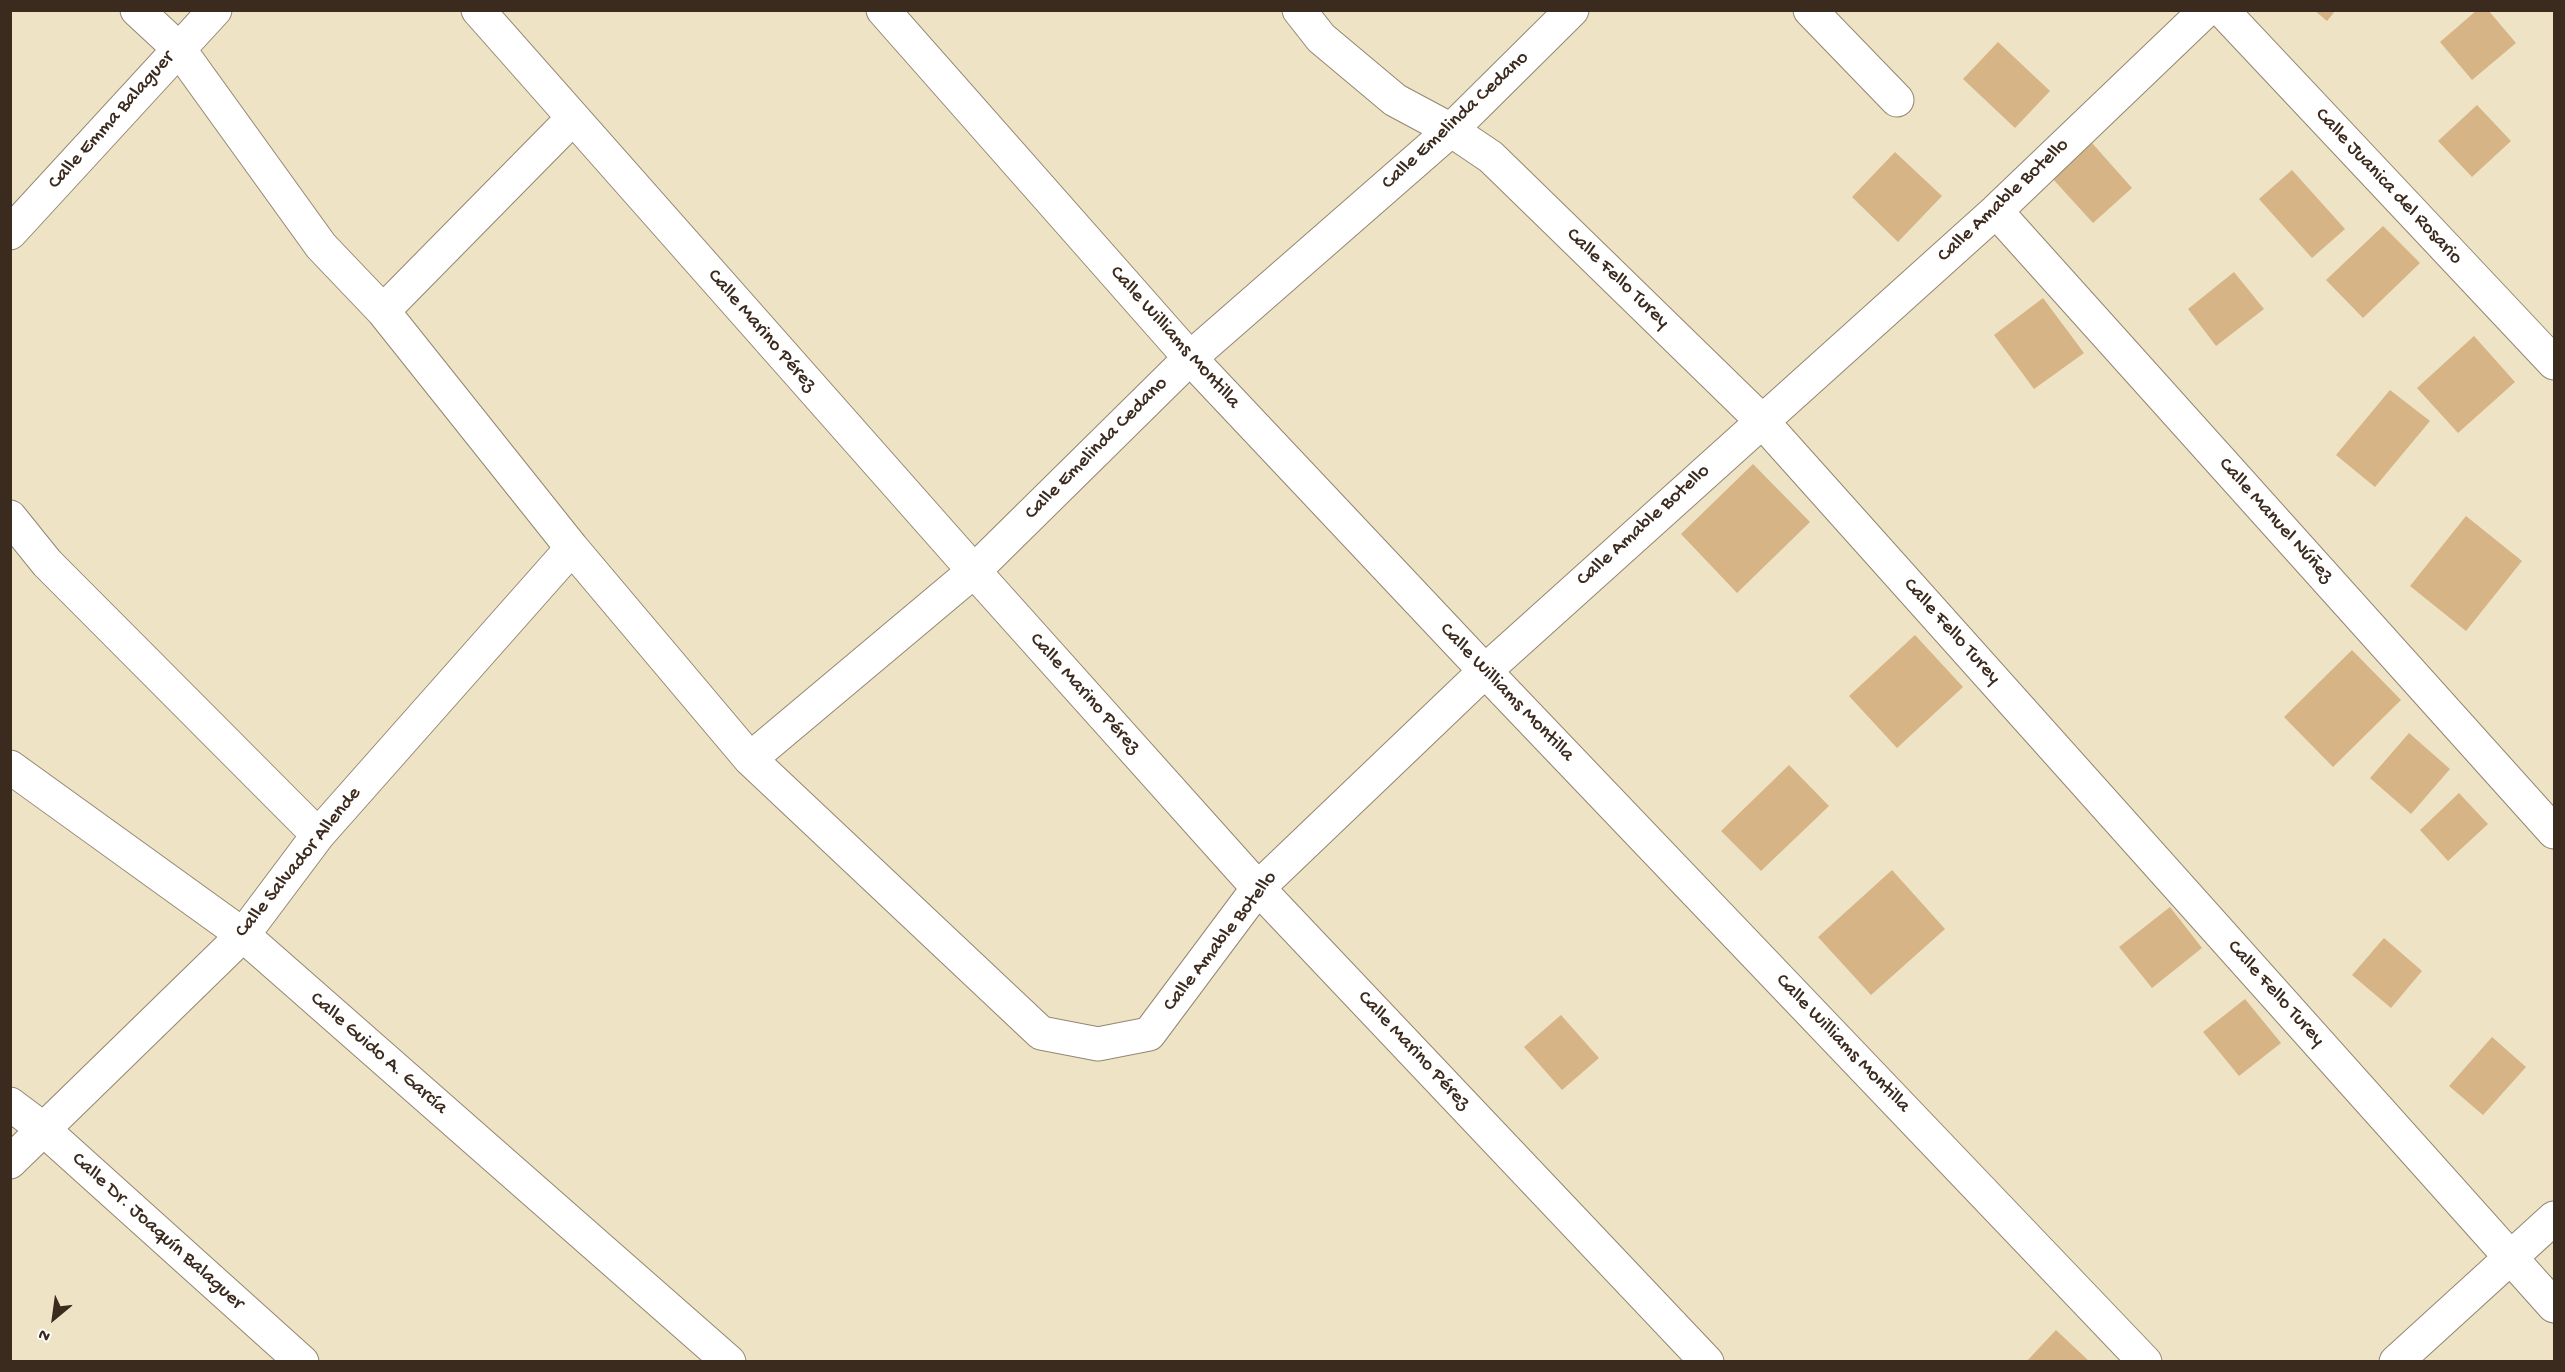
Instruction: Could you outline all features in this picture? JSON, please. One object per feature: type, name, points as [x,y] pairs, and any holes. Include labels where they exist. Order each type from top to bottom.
[{"type":"street","points":[[137,10],[178,49],[321,246],[384,311],[572,548],[750,759]]},
{"type":"street","name":"Calle Emma Balaguer","points":[[10,233],[215,10]]},
{"type":"street","name":"Calle Marino Pérez","points":[[478,10],[1258,888],[1707,1362]]},
{"type":"street","name":"Calle Williams Montilla","points":[[883,10],[1190,358],[1485,671],[2145,1362]]},
{"type":"street","name":"Calle Fello Turey","points":[[1299,10],[1322,38],[1395,100],[1451,130],[1491,157],[1761,420],[2554,1306]]},
{"type":"street","name":"Calle Emelinda Cedano","points":[[750,759],[974,571],[1190,358],[1451,130],[1572,10]]},
{"type":"street","points":[[1810,10],[1897,100]]},
{"type":"street","name":"Calle Amable Botello","points":[[750,759],[1041,1033],[1098,1044],[1149,1034],[1258,888],[1485,671],[1761,420],[1996,211],[2206,10]]},
{"type":"street","name":"Calle Juanica del Rosario","points":[[2222,10],[2554,363]]},
{"type":"street","points":[[384,311],[573,118]]},
{"type":"street","name":"Calle Manuel Núñez","points":[[1996,211],[2554,831]]},
{"type":"street","points":[[10,517],[47,563],[318,835]]},
{"type":"street","name":"Calle Salvador Allende","points":[[10,1162],[42,1128],[243,935],[318,835],[572,548]]},
{"type":"street","name":"Calle Guido A. García","points":[[10,767],[243,935],[729,1362]]},
{"type":"street","name":"Calle Dr. Joaquín Balaguer","points":[[10,1104],[42,1128],[302,1362]]},
{"type":"street","points":[[2396,1362],[2554,1218]]},
{"type":"building","points":[[2314,10],[2336,10],[2327,21]]},
{"type":"building","points":[[2477,10],[2488,10],[2516,43],[2472,80],[2440,42]]},
{"type":"building","points":[[1998,42],[2050,91],[2015,128],[1963,79]]},
{"type":"building","points":[[2477,105],[2511,141],[2472,177],[2438,141]]},
{"type":"building","points":[[2092,143],[2132,188],[2093,223],[2052,178]]},
{"type":"building","points":[[1895,152],[1942,196],[1898,242],[1852,197]]},
{"type":"building","points":[[2292,170],[2345,229],[2312,258],[2259,199]]},
{"type":"building","points":[[2383,226],[2420,263],[2363,318],[2326,280]]},
{"type":"building","points":[[2234,272],[2264,309],[2216,346],[2188,309]]},
{"type":"building","points":[[2043,298],[2084,353],[2034,389],[1994,335]]},
{"type":"building","points":[[2474,336],[2515,382],[2458,433],[2417,388]]},
{"type":"building","points":[[2390,390],[2430,421],[2375,487],[2336,455]]},
{"type":"building","points":[[1753,464],[1810,522],[1737,593],[1681,534]]},
{"type":"building","points":[[2466,516],[2522,561],[2466,631],[2410,586]]},
{"type":"building","points":[[1915,635],[1963,687],[1897,748],[1849,696]]},
{"type":"building","points":[[2352,650],[2401,700],[2333,767],[2284,717]]},
{"type":"building","points":[[2409,733],[2450,769],[2411,814],[2370,778]]},
{"type":"building","points":[[1789,765],[1829,806],[1761,871],[1721,831]]},
{"type":"building","points":[[2459,793],[2488,824],[2448,861],[2420,830]]},
{"type":"building","points":[[1892,870],[1945,929],[1871,995],[1818,937]]},
{"type":"building","points":[[2170,907],[2202,948],[2152,988],[2119,947]]},
{"type":"building","points":[[2384,938],[2422,971],[2391,1008],[2352,975]]},
{"type":"building","points":[[2245,999],[2281,1043],[2239,1076],[2203,1032]]},
{"type":"building","points":[[1561,1015],[1599,1058],[1562,1090],[1524,1047]]},
{"type":"building","points":[[2492,1037],[2526,1067],[2483,1115],[2449,1086]]},
{"type":"building","points":[[2056,1330],[2090,1362],[2026,1362]]}]
